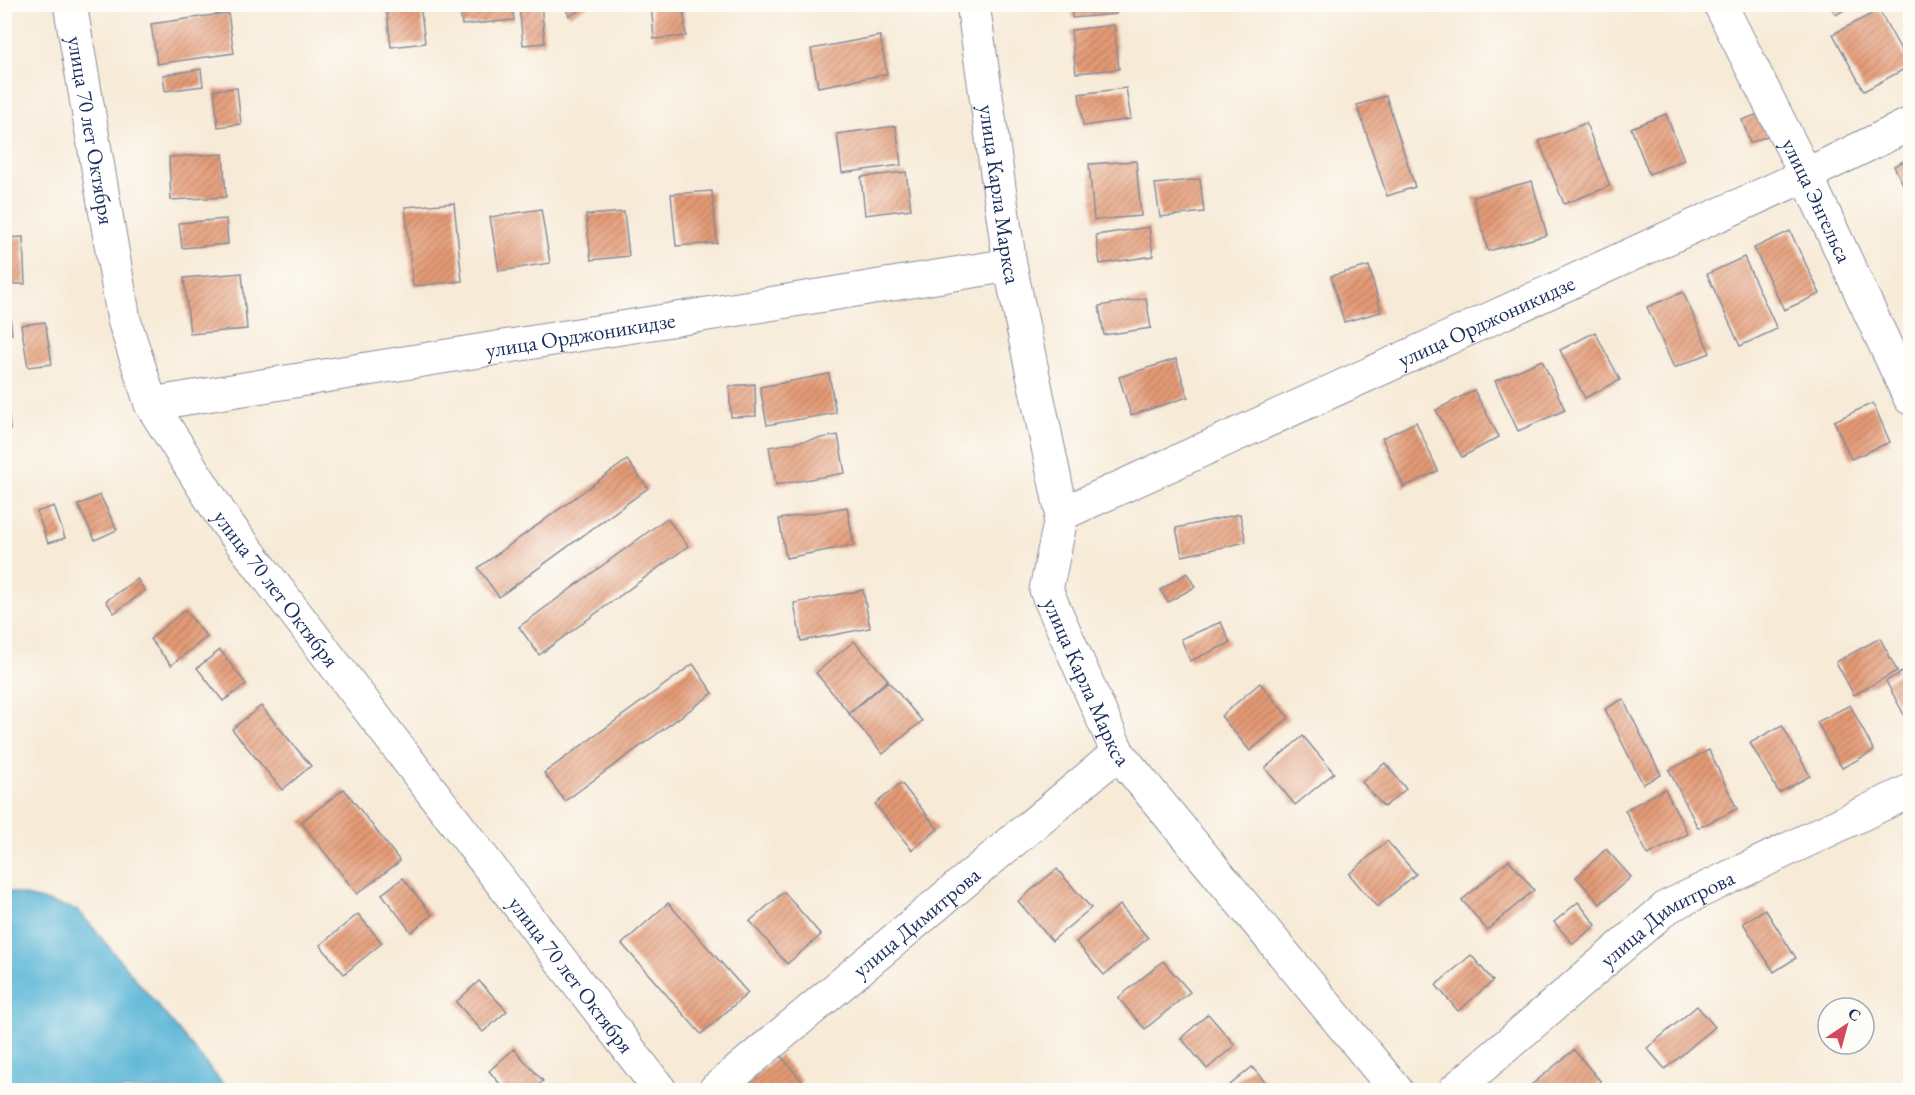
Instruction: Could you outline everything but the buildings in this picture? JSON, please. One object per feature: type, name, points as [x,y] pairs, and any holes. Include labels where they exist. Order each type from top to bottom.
[{"type":"street","name":"улица 70 лет Октября","points":[[70,4],[124,320],[151,404],[225,521],[660,1090]]},
{"type":"street","name":"улица Карла Маркса","points":[[973,4],[1010,265],[1062,514],[1046,590],[1118,753],[1396,1090]]},
{"type":"street","name":"улица Энгельса","points":[[1720,4],[1806,175],[1911,398]]},
{"type":"street","name":"улица Орджоникидзе","points":[[1062,514],[1806,175],[1911,124]]},
{"type":"street","name":"улица Орджоникидзе","points":[[151,404],[1010,265]]},
{"type":"street","name":"улица Димитрова","points":[[715,1090],[1118,753]]},
{"type":"street","name":"улица Димитрова","points":[[1455,1090],[1667,907],[1911,792]]},
{"type":"water","points":[[4,890],[78,910],[228,1090],[5,1090]]}]
